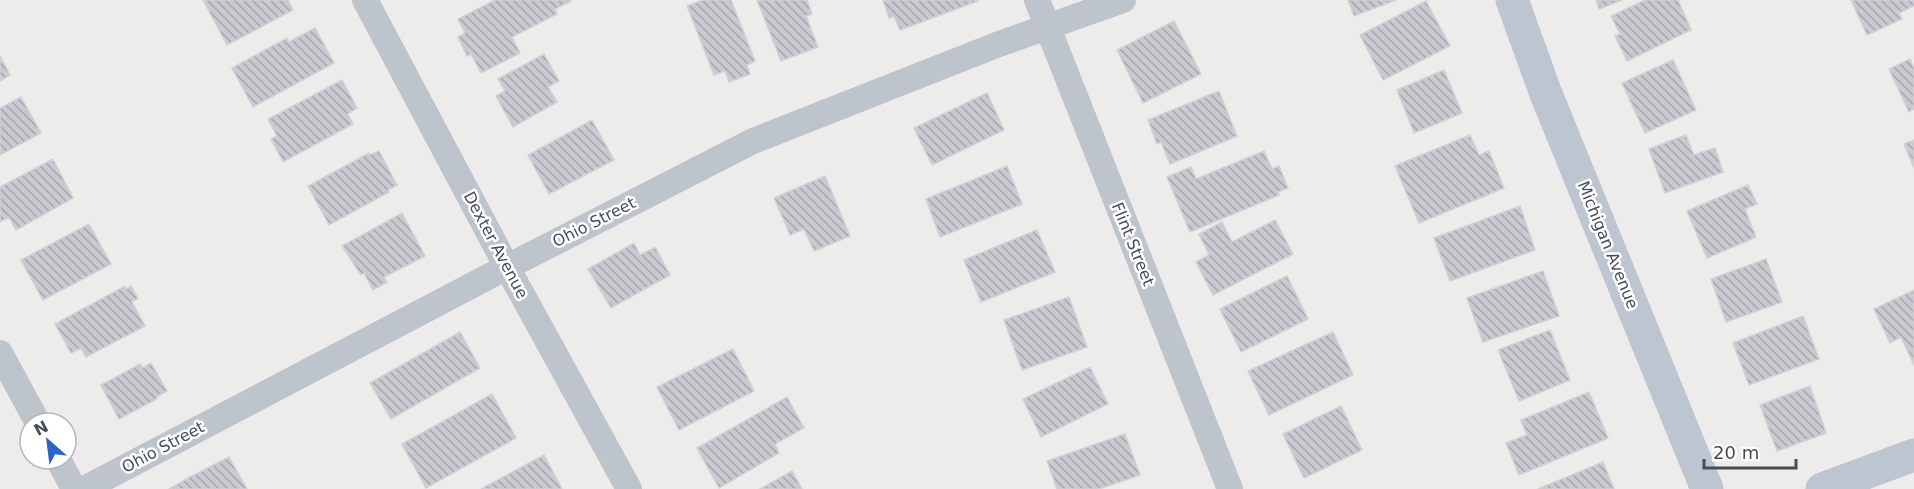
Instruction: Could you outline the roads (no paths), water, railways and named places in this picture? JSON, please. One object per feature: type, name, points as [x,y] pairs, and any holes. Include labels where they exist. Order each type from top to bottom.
[{"type":"main road","name":"Michigan Avenue","points":[[1512,0],[1546,94],[1707,489]]},
{"type":"main road","points":[[1822,489],[1914,455]]},
{"type":"street","name":"Dexter Avenue","points":[[365,0],[507,267],[629,489]]},
{"type":"street","name":"Flint Street","points":[[1037,0],[1230,489]]},
{"type":"street","name":"Ohio Street","points":[[84,489],[753,141],[999,44],[1123,0]]},
{"type":"street","points":[[0,353],[31,411]]},
{"type":"street","points":[[64,471],[74,489]]}]
